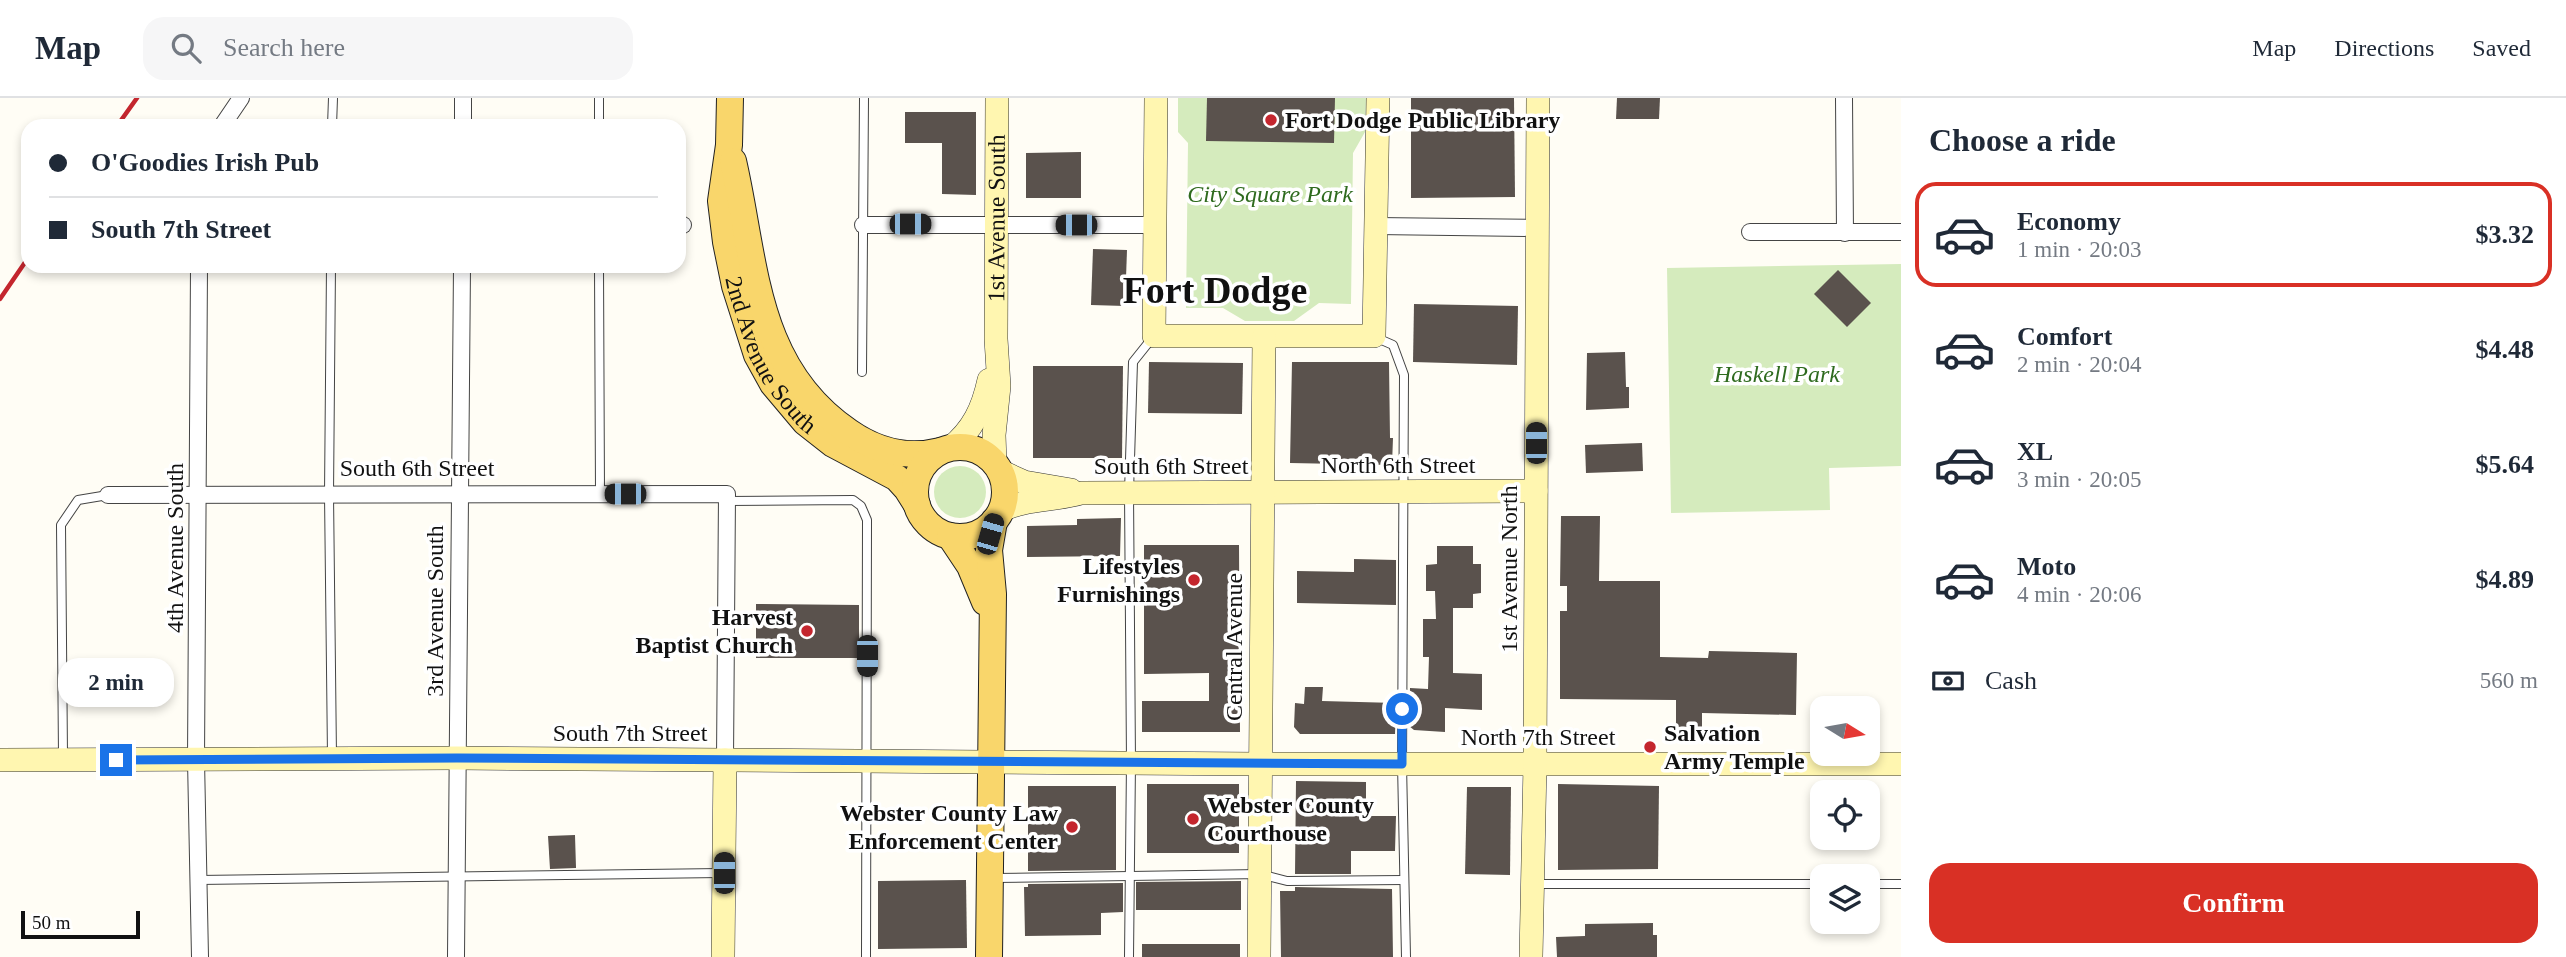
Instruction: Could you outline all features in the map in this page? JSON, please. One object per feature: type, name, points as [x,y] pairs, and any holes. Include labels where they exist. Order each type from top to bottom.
[{"type":"main road","name":"2nd Avenue South","points":[[730,98],[729,145],[722,196],[726,242],[740,308],[764,368],[784,399],[805,422],[850,454],[897,478],[917,506]]},
{"type":"main road","name":"1st Avenue South","points":[[989,957],[993,594],[989,550],[1005,490],[997,467],[994,435],[999,386],[996,339],[997,98]]},
{"type":"main road","points":[[1156,98],[1154,337],[1374,337],[1378,98]]},
{"type":"main road","name":"1st Avenue North","points":[[1531,957],[1535,764],[1538,98]]},
{"type":"main road","name":"2nd Avenue South","points":[[729,145],[757,289],[774,340],[786,363],[820,407],[858,438],[886,450],[910,455],[945,449]]},
{"type":"main road","name":"Central Avenue","points":[[1259,957],[1264,337]]},
{"type":"main road","name":"1st Avenue South","points":[[992,627],[978,581],[963,553],[950,536],[927,522],[917,506],[917,479],[926,461],[961,439],[977,418],[985,398],[996,339]]},
{"type":"main road","points":[[945,449],[970,448],[980,451],[997,467]]},
{"type":"main road","name":"South 6th Street","points":[[997,467],[1024,482],[1060,486],[1081,492],[1262,492]]},
{"type":"main road","name":"North 6th Street","points":[[1262,492],[1536,491]]},
{"type":"main road","name":"South 6th Street","points":[[997,516],[1020,503],[1061,499],[1081,492]]},
{"type":"main road","points":[[950,536],[978,533],[997,516]]},
{"type":"main road","name":"South 7th Street","points":[[0,760],[457,758],[1260,764]]},
{"type":"main road","points":[[723,957],[725,760]]},
{"type":"main road","name":"North 7th Street","points":[[1260,764],[1901,764]]},
{"type":"street","points":[[227,119],[241,98]]},
{"type":"street","points":[[463,98],[463,119]]},
{"type":"street","points":[[1844,98],[1845,233]]},
{"type":"street","points":[[863,225],[1155,225]]},
{"type":"street","points":[[1376,226],[1536,229]]},
{"type":"street","points":[[1750,232],[1901,232]]},
{"type":"street","name":"4th Avenue South","points":[[199,273],[196,760],[200,957]]},
{"type":"street","name":"3rd Avenue South","points":[[456,957],[463,273]]},
{"type":"street","name":"South 6th Street","points":[[107,495],[600,494],[727,497]]},
{"type":"street","points":[[725,760],[727,497]]},
{"type":"lane","points":[[332,119],[333,98]]},
{"type":"lane","points":[[599,98],[599,119]]},
{"type":"lane","points":[[862,372],[864,98]]},
{"type":"lane","points":[[331,273],[329,494],[332,759]]},
{"type":"lane","points":[[599,273],[600,494]]},
{"type":"lane","points":[[1129,957],[1129,492],[1133,362],[1154,337]]},
{"type":"lane","points":[[1374,337],[1392,345],[1404,374],[1402,764],[1406,957]]},
{"type":"lane","points":[[63,760],[61,525],[78,500],[107,495]]},
{"type":"lane","points":[[727,497],[853,500],[861,506],[867,520],[866,957]]},
{"type":"lane","points":[[198,880],[724,873]]},
{"type":"lane","points":[[991,878],[1260,874],[1287,881],[1404,880]]},
{"type":"lane","points":[[1532,884],[1810,884]]},
{"type":"lane","points":[[1880,884],[1901,884]]},
{"type":"green space","name":"City Square Park","points":[[1178,98],[1366,98],[1365,132],[1353,153],[1351,304],[1319,303],[1294,321],[1245,321],[1223,308],[1186,308],[1188,143],[1178,132]]},
{"type":"green space","name":"Haskell Park","points":[[1901,264],[1901,466],[1829,468],[1830,510],[1671,513],[1667,268]]},
{"type":"green space","points":[[960,466],[970,468],[978,474],[984,482],[984,502],[978,510],[970,516],[960,518],[950,516],[942,510],[936,502],[934,492],[936,482],[942,474],[950,468]]},
{"type":"building","name":"Fort Dodge Public Library","points":[[1207,98],[1335,98],[1334,143],[1206,141]]},
{"type":"building","points":[[1411,98],[1514,98],[1515,197],[1411,198]]},
{"type":"building","points":[[1617,98],[1660,98],[1659,119],[1616,119]]},
{"type":"building","points":[[905,112],[976,112],[976,195],[942,194],[942,143],[905,143]]},
{"type":"building","points":[[1081,152],[1081,198],[1026,198],[1026,153]]},
{"type":"building","points":[[1093,249],[1127,250],[1125,306],[1091,305]]},
{"type":"building","points":[[1838,270],[1871,303],[1847,327],[1814,294]]},
{"type":"building","points":[[1414,304],[1518,306],[1517,365],[1413,362]]},
{"type":"building","points":[[1625,352],[1629,408],[1586,410],[1587,353]]},
{"type":"building","points":[[1149,362],[1243,363],[1242,414],[1148,413]]},
{"type":"building","points":[[1292,362],[1389,362],[1392,465],[1290,463]]},
{"type":"building","points":[[1033,366],[1123,366],[1122,458],[1033,458]]},
{"type":"building","points":[[1642,443],[1643,471],[1586,473],[1585,445]]},
{"type":"building","points":[[1561,516],[1600,516],[1599,581],[1660,581],[1660,657],[1708,658],[1709,651],[1797,653],[1796,715],[1702,713],[1702,729],[1676,729],[1676,700],[1560,699],[1560,611],[1567,611],[1567,586],[1560,586]]},
{"type":"building","points":[[1121,518],[1120,556],[1027,557],[1027,526],[1077,525],[1077,519]]},
{"type":"building","points":[[1144,545],[1239,545],[1240,732],[1142,732],[1142,701],[1209,701],[1209,673],[1144,674]]},
{"type":"building","points":[[1437,546],[1473,546],[1473,564],[1481,564],[1481,593],[1473,594],[1473,608],[1453,608],[1453,673],[1482,674],[1482,710],[1445,708],[1445,732],[1414,730],[1409,726],[1410,688],[1428,689],[1429,657],[1423,657],[1423,619],[1436,619],[1435,591],[1426,591],[1426,565],[1437,564]]},
{"type":"building","points":[[1354,559],[1396,560],[1396,605],[1297,603],[1297,571],[1354,572]]},
{"type":"building","name":"Harvest Baptist Church","points":[[756,604],[859,605],[859,658],[756,658]]},
{"type":"building","points":[[1305,687],[1323,687],[1322,701],[1396,703],[1395,734],[1300,734],[1294,727],[1295,703],[1304,704]]},
{"type":"building","points":[[1296,781],[1366,782],[1366,816],[1396,816],[1395,851],[1351,851],[1351,874],[1295,874]]},
{"type":"building","name":"Webster County Courthouse","points":[[1147,784],[1239,784],[1239,853],[1147,853]]},
{"type":"building","points":[[1558,784],[1659,786],[1658,869],[1558,870]]},
{"type":"building","name":"Webster County Law Enforcement Center","points":[[1028,786],[1116,786],[1116,870],[1028,871]]},
{"type":"building","points":[[1467,787],[1511,787],[1510,875],[1465,874]]},
{"type":"building","points":[[575,835],[576,868],[550,869],[548,836]]},
{"type":"building","points":[[966,880],[967,948],[878,949],[878,881]]},
{"type":"building","points":[[1241,881],[1241,910],[1136,910],[1136,882]]},
{"type":"building","points":[[1123,883],[1123,912],[1101,913],[1101,935],[1025,936],[1024,887],[1028,887],[1028,884]]},
{"type":"building","points":[[1295,887],[1392,889],[1393,957],[1281,957],[1280,891],[1295,891]]},
{"type":"building","points":[[1653,923],[1653,935],[1657,935],[1657,957],[1557,957],[1556,937],[1585,936],[1585,924]]},
{"type":"building","points":[[1142,944],[1240,944],[1240,957],[1142,957]]},
{"type":"railway","points":[[122,119],[137,98]]},
{"type":"railway","points":[[0,299],[21,268]]},
{"type":"place","name":"Fort Dodge Public Library","points":[[1271,120]]},
{"type":"place","name":"Lifestyles Furnishings","points":[[1194,580]]},
{"type":"place","name":"Harvest Baptist Church","points":[[807,631]]},
{"type":"place","name":"Salvation Army Temple","points":[[1650,747]]},
{"type":"place","name":"Webster County Courthouse","points":[[1193,819]]},
{"type":"place","name":"Webster County Law Enforcement Center","points":[[1072,827]]},
{"type":"district","name":"Fort Dodge","points":[[1215,290]]},
{"type":"route","points":[[116,760],[457,758],[1402,764],[1402,709]]}]
